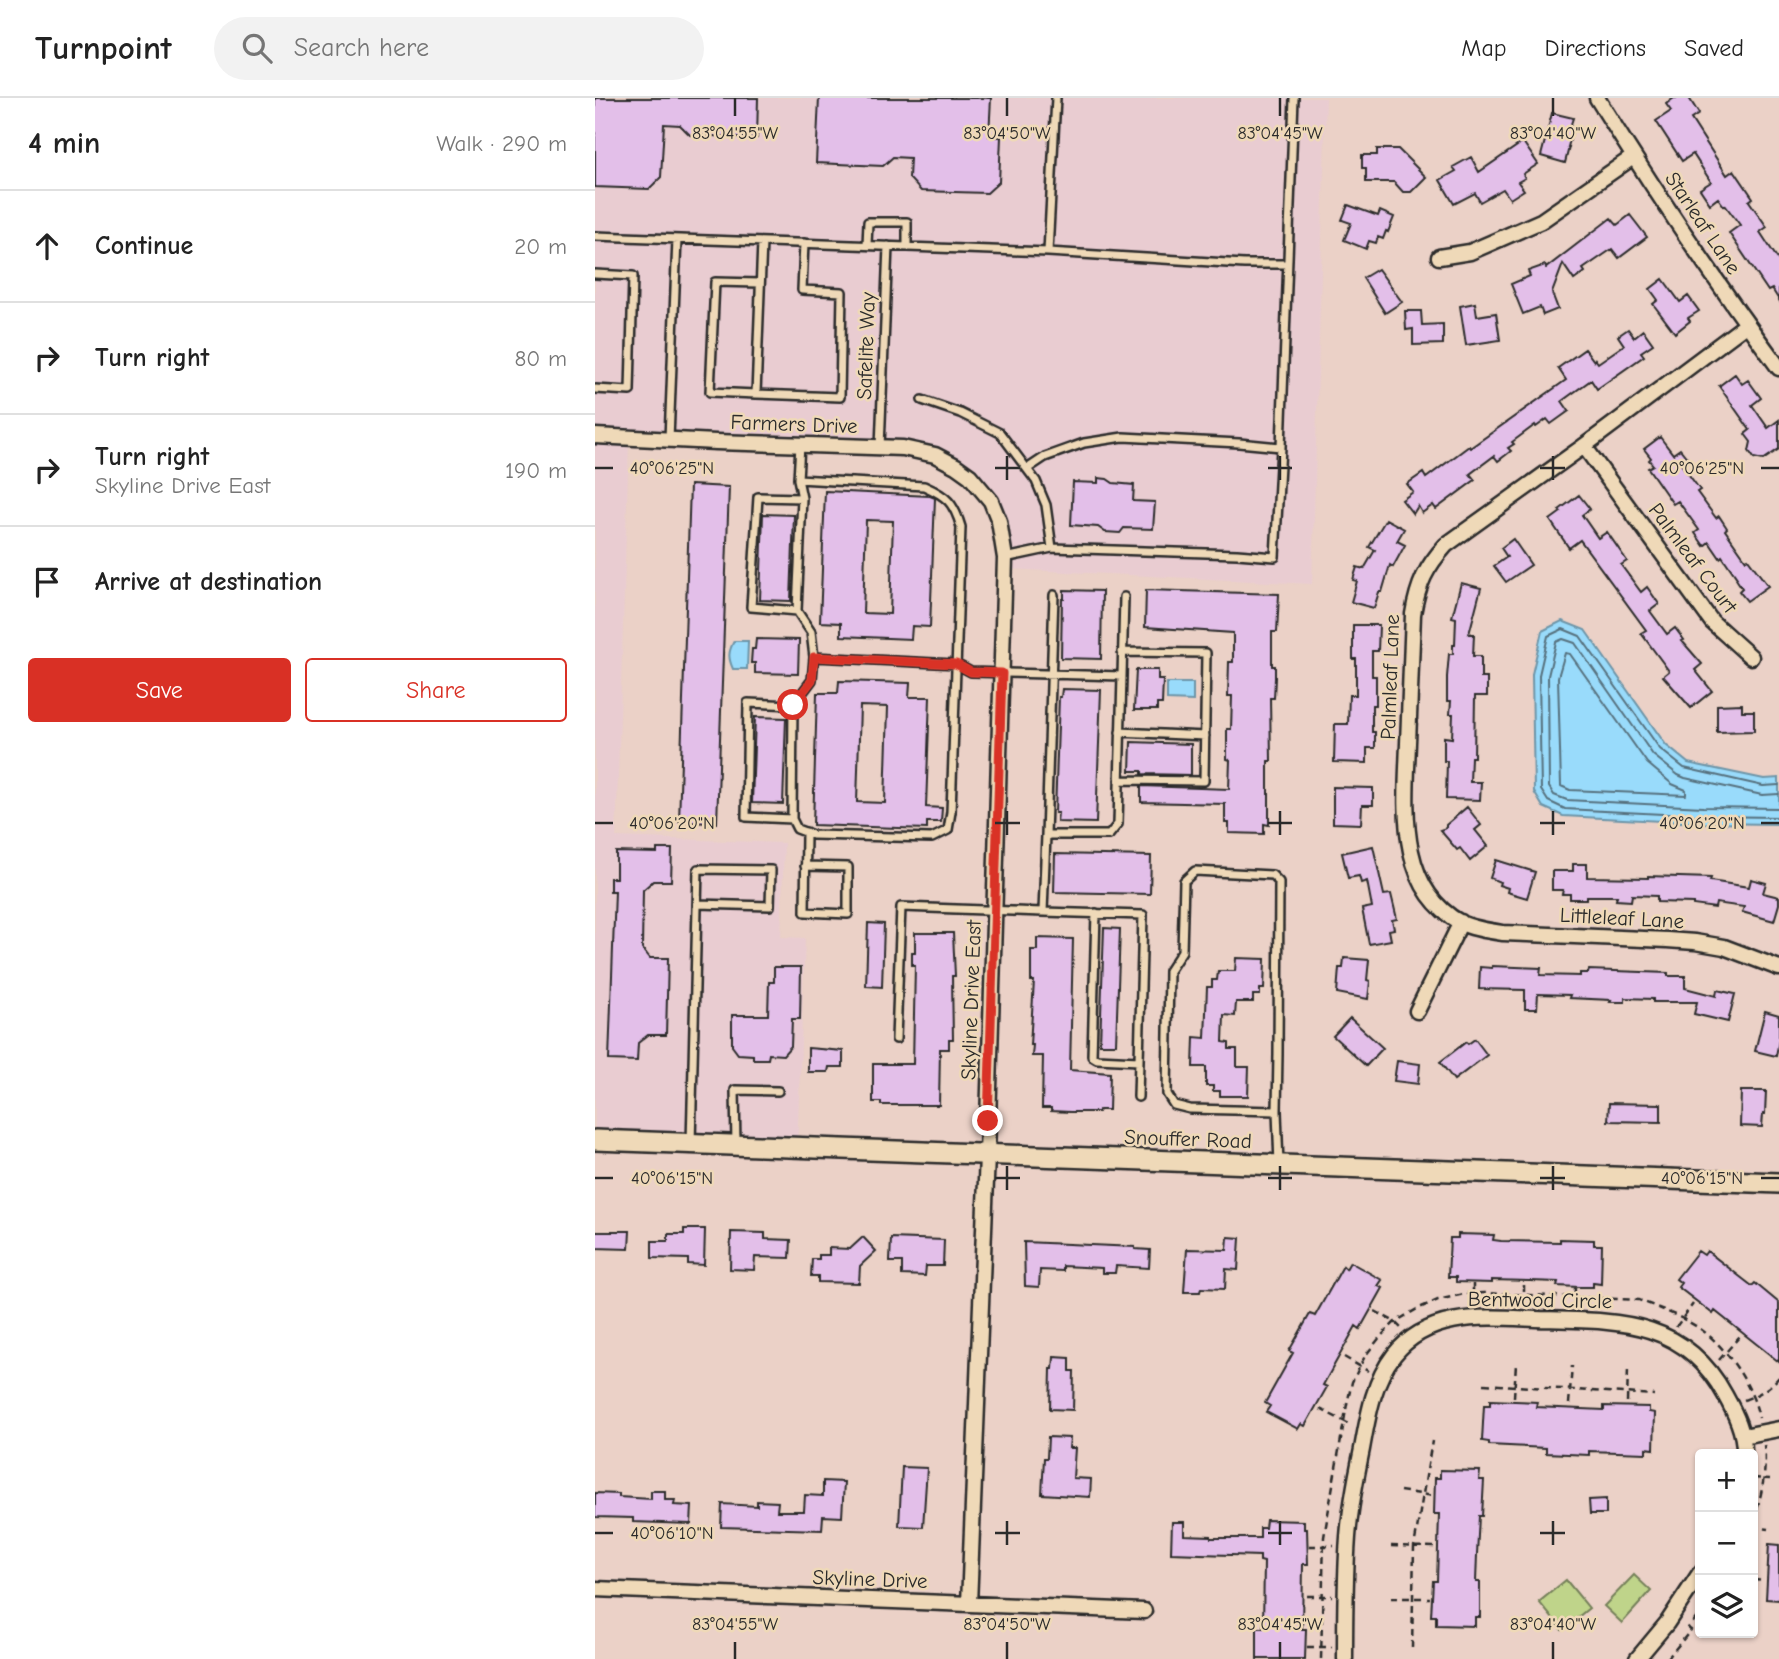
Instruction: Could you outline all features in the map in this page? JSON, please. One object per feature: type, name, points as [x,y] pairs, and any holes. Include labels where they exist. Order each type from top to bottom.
[{"type":"main road","name":"Snouffer Road","points":[[595,1140],[1779,1183]]},
{"type":"street","name":"Starleaf Lane","points":[[1597,98],[1633,156],[1779,368]]},
{"type":"street","points":[[1440,257],[1470,252],[1541,221],[1633,156]]},
{"type":"street","name":"Palmleaf Lane","points":[[1461,922],[1431,897],[1413,862],[1407,835],[1413,614],[1416,594],[1423,576],[1446,545],[1747,324]]},
{"type":"street","name":"Farmers Drive","points":[[595,436],[903,449],[935,455],[956,466],[980,488]]},
{"type":"street","name":"Palmleaf Court","points":[[1584,446],[1712,622],[1751,657]]},
{"type":"street","name":"Skyline Drive East","points":[[969,1604],[987,1155],[1005,558],[999,521],[991,501],[980,488]]},
{"type":"street","points":[[1417,1011],[1461,922]]},
{"type":"street","name":"Littleleaf Lane","points":[[1461,922],[1503,933],[1695,942],[1724,947],[1779,968]]},
{"type":"street","name":"Bentwood Circle","points":[[1345,1653],[1350,1520],[1372,1401],[1380,1378],[1395,1354],[1411,1339],[1430,1327],[1474,1318],[1523,1318],[1618,1322],[1648,1329],[1680,1343],[1709,1370],[1731,1405],[1743,1436],[1744,1449]]},
{"type":"street","points":[[1743,1436],[1779,1429]]},
{"type":"street","points":[[1637,1659],[1667,1623],[1699,1575]]},
{"type":"street","name":"Skyline Drive","points":[[595,1589],[1144,1611]]},
{"type":"lane","points":[[1048,252],[1056,98]]},
{"type":"lane","points":[[1005,558],[1052,548],[1275,557],[1294,98]]},
{"type":"lane","points":[[867,246],[868,222],[907,222],[907,247]]},
{"type":"lane","points":[[595,236],[1048,252],[1244,264],[1287,264]]},
{"type":"lane","points":[[669,440],[677,239]]},
{"type":"lane","points":[[756,394],[762,242]]},
{"type":"lane","points":[[760,283],[715,282],[710,392],[840,397],[842,292],[802,290],[804,243]]},
{"type":"lane","name":"Safelite Way","points":[[880,447],[888,246]]},
{"type":"lane","points":[[595,274],[633,276],[630,391],[595,389]]},
{"type":"lane","points":[[922,400],[960,413],[1000,433],[1036,481],[1046,505],[1052,548]]},
{"type":"lane","points":[[1027,469],[1045,457],[1084,443],[1123,438],[1281,447]]},
{"type":"lane","points":[[798,479],[924,486],[940,494],[955,507],[961,527],[951,812],[948,830],[932,838],[813,835],[797,829],[792,819],[793,705],[812,680],[814,657],[811,632],[797,611],[802,498],[798,479],[800,445]]},
{"type":"lane","points":[[797,611],[751,607],[758,496],[802,498]]},
{"type":"lane","points":[[1043,912],[1054,595]]},
{"type":"lane","points":[[1046,835],[1109,835],[1118,824],[1124,597]]},
{"type":"lane","points":[[1119,780],[1204,780],[1206,653],[1122,652]]},
{"type":"lane","points":[[814,657],[956,664],[971,672],[1122,676]]},
{"type":"lane","points":[[792,819],[745,817],[748,703],[793,705]]},
{"type":"lane","points":[[1120,732],[1205,736]]},
{"type":"lane","points":[[806,832],[806,866],[806,912],[848,914],[848,867],[806,866]]},
{"type":"lane","points":[[691,1144],[698,869],[771,870],[769,906],[698,904]]},
{"type":"lane","points":[[1277,1111],[1190,1109],[1174,1105],[1167,1094],[1169,971],[1182,951],[1184,881],[1195,871],[1272,875],[1279,881],[1279,1165]]},
{"type":"lane","points":[[896,1040],[901,906],[1143,915],[1138,1097]]},
{"type":"lane","points":[[1095,914],[1092,1056],[1097,1059],[1139,1061]]},
{"type":"lane","points":[[736,1146],[735,1090],[778,1091]]},
{"type":"path","points":[[1473,1284],[1474,1318]]},
{"type":"path","points":[[1523,1318],[1524,1285]]},
{"type":"path","points":[[1321,1659],[1324,1546],[1349,1392],[1372,1347],[1395,1322],[1426,1304],[1455,1295],[1473,1293],[1639,1300],[1700,1329],[1725,1353],[1741,1374],[1756,1405],[1765,1448],[1763,1479],[1755,1512]]},
{"type":"path","points":[[1671,1339],[1681,1318],[1693,1304]]},
{"type":"path","points":[[1375,1311],[1395,1322],[1411,1339]]},
{"type":"path","points":[[1709,1370],[1740,1336]]},
{"type":"path","points":[[1344,1357],[1380,1378]]},
{"type":"path","points":[[1514,1397],[1516,1363]]},
{"type":"path","points":[[1569,1404],[1572,1366]]},
{"type":"path","points":[[1627,1402],[1628,1368]]},
{"type":"path","points":[[1731,1405],[1752,1397],[1778,1379]]},
{"type":"path","points":[[1485,1384],[1654,1395]]},
{"type":"path","points":[[1320,1409],[1343,1423],[1366,1429]]},
{"type":"path","points":[[1412,1648],[1414,1547],[1432,1441]]},
{"type":"path","points":[[1758,1478],[1770,1479]]},
{"type":"path","points":[[1400,1492],[1434,1496]]},
{"type":"path","points":[[1758,1528],[1769,1529]]},
{"type":"path","points":[[1309,1546],[1348,1547]]},
{"type":"path","points":[[1391,1546],[1434,1547]]},
{"type":"path","points":[[1758,1580],[1765,1581]]},
{"type":"path","points":[[1307,1596],[1346,1596]]},
{"type":"path","points":[[1391,1598],[1430,1598]]},
{"type":"path","points":[[1667,1659],[1691,1630],[1688,1628],[1695,1620]]},
{"type":"path","points":[[1307,1647],[1322,1647],[1345,1653]]},
{"type":"shaded area","points":[[595,98],[1326,98],[1312,584],[1007,569],[1001,514],[948,457],[629,442],[616,837],[784,843],[781,937],[805,938],[797,1151],[595,1144]]},
{"type":"green space","points":[[1634,1575],[1651,1591],[1622,1623],[1604,1606]]},
{"type":"green space","points":[[1566,1580],[1589,1608],[1562,1630],[1539,1602]]},
{"type":"water","points":[[1562,621],[1585,630],[1666,745],[1688,763],[1764,779],[1779,778],[1779,824],[1563,816],[1543,807],[1534,792],[1532,674],[1542,631]]},
{"type":"water","points":[[734,641],[748,641],[747,669],[733,669],[729,655]]},
{"type":"water","points":[[1167,683],[1193,683],[1193,701],[1167,700]]},
{"type":"building","points":[[595,98],[758,98],[757,138],[690,135],[680,125],[664,124],[661,177],[649,189],[595,187]]},
{"type":"building","points":[[819,98],[991,98],[989,136],[1001,137],[999,182],[987,193],[921,191],[909,178],[910,158],[893,157],[883,166],[816,163]]},
{"type":"building","points":[[1674,98],[1689,98],[1699,114],[1691,119],[1727,175],[1734,170],[1753,198],[1749,201],[1767,227],[1760,232],[1779,261],[1779,300],[1772,289],[1768,291],[1729,233],[1740,225],[1718,198],[1710,204],[1700,189],[1711,182],[1693,154],[1682,161],[1656,121],[1671,111],[1666,104]]},
{"type":"building","points":[[1552,113],[1573,118],[1565,163],[1541,156]]},
{"type":"building","points":[[1523,142],[1538,164],[1523,174],[1525,178],[1518,182],[1524,190],[1510,199],[1503,189],[1480,202],[1475,193],[1454,204],[1440,180],[1456,171],[1453,167],[1471,157],[1479,172]]},
{"type":"building","points":[[1377,149],[1398,149],[1426,177],[1411,192],[1403,192],[1394,182],[1366,182],[1362,155],[1377,155]]},
{"type":"building","points":[[1348,205],[1378,216],[1380,211],[1394,217],[1383,239],[1378,237],[1376,243],[1369,241],[1366,249],[1344,240],[1351,223],[1342,220]]},
{"type":"building","points":[[1630,215],[1647,237],[1619,258],[1612,249],[1583,269],[1585,272],[1574,280],[1563,264],[1552,293],[1558,309],[1543,315],[1540,307],[1523,314],[1511,284],[1530,276],[1528,271],[1545,265],[1546,268],[1611,218],[1617,225]]},
{"type":"building","points":[[1378,269],[1402,302],[1385,313],[1363,278]]},
{"type":"building","points":[[1663,279],[1680,302],[1688,296],[1699,311],[1688,318],[1690,321],[1675,333],[1653,304],[1658,300],[1650,289]]},
{"type":"building","points":[[1475,303],[1477,316],[1496,313],[1500,340],[1466,345],[1460,306]]},
{"type":"building","points":[[1405,311],[1421,311],[1422,325],[1443,324],[1443,344],[1413,345],[1413,329],[1406,330]]},
{"type":"building","points":[[1628,329],[1634,337],[1643,330],[1653,344],[1641,352],[1644,356],[1597,389],[1591,380],[1562,401],[1569,411],[1551,424],[1547,419],[1536,427],[1535,425],[1512,442],[1514,444],[1508,448],[1511,451],[1498,461],[1494,456],[1470,474],[1475,480],[1436,509],[1433,505],[1422,513],[1418,506],[1413,514],[1402,500],[1413,492],[1407,484],[1423,473],[1426,478],[1566,380],[1558,368],[1585,349],[1598,363],[1624,345],[1618,336]]},
{"type":"building","points":[[1735,374],[1742,384],[1748,380],[1761,398],[1752,405],[1768,428],[1779,420],[1779,449],[1763,460],[1754,458],[1749,451],[1751,442],[1745,434],[1750,430],[1719,386]]},
{"type":"building","points":[[1660,437],[1673,454],[1680,449],[1688,459],[1681,464],[1700,490],[1697,492],[1716,518],[1719,516],[1727,528],[1725,530],[1746,560],[1748,559],[1768,586],[1747,601],[1739,591],[1742,588],[1737,578],[1722,556],[1720,558],[1709,542],[1704,546],[1695,533],[1699,530],[1678,501],[1673,504],[1648,468],[1653,465],[1644,449]]},
{"type":"building","points":[[1098,478],[1134,485],[1133,501],[1155,502],[1153,529],[1124,528],[1120,533],[1105,532],[1098,527],[1071,525],[1073,482],[1098,483]]},
{"type":"building","points":[[690,485],[729,487],[717,823],[679,822]]},
{"type":"building","points":[[825,491],[935,498],[930,627],[912,626],[911,639],[841,636],[841,623],[820,622]],"holes":[[[866,520],[893,521],[890,614],[863,613]]]},
{"type":"building","points":[[1579,495],[1590,509],[1582,515],[1598,538],[1607,532],[1627,561],[1621,565],[1641,592],[1647,587],[1659,604],[1650,611],[1667,634],[1675,628],[1684,640],[1682,641],[1702,664],[1695,670],[1712,691],[1691,708],[1663,676],[1669,671],[1641,633],[1646,630],[1580,540],[1569,548],[1550,520]]},
{"type":"building","points":[[763,514],[794,515],[791,601],[760,600]]},
{"type":"building","points":[[1386,519],[1404,529],[1397,541],[1405,545],[1393,567],[1390,565],[1374,608],[1351,602],[1357,581],[1353,580],[1357,567],[1364,569],[1375,550],[1369,547]]},
{"type":"building","points":[[1513,539],[1531,565],[1506,582],[1494,566],[1507,557],[1501,548]]},
{"type":"building","points":[[1461,583],[1481,588],[1469,634],[1474,634],[1473,656],[1481,656],[1481,678],[1487,678],[1487,696],[1475,696],[1474,757],[1471,757],[1470,782],[1481,782],[1480,800],[1446,799],[1447,761],[1444,761],[1444,737],[1452,738],[1453,714],[1450,714],[1451,701],[1447,701],[1447,677],[1449,654],[1453,654],[1455,645],[1456,618],[1452,617]]},
{"type":"building","points":[[1064,590],[1102,591],[1101,659],[1061,658]]},
{"type":"building","points":[[1146,590],[1279,594],[1277,632],[1272,632],[1272,666],[1275,666],[1275,678],[1274,698],[1270,698],[1269,825],[1264,824],[1264,834],[1229,833],[1229,823],[1225,823],[1225,804],[1141,802],[1141,786],[1229,789],[1227,729],[1231,729],[1232,696],[1228,696],[1229,662],[1233,662],[1233,633],[1145,627]]},
{"type":"building","points":[[1353,625],[1379,625],[1378,651],[1372,651],[1372,676],[1376,676],[1376,705],[1372,705],[1375,748],[1367,748],[1367,763],[1334,762],[1335,724],[1348,724],[1349,695],[1356,695]]},
{"type":"building","points":[[756,639],[799,640],[798,674],[755,673],[755,663],[751,663]]},
{"type":"building","points":[[1136,670],[1158,670],[1158,680],[1163,680],[1162,704],[1157,704],[1157,710],[1134,710]]},
{"type":"building","points":[[839,681],[910,683],[909,697],[930,697],[926,807],[942,808],[941,822],[927,822],[927,829],[813,825],[817,693],[838,693]],"holes":[[[860,706],[888,707],[885,803],[857,802]]]},
{"type":"building","points":[[1062,689],[1101,690],[1096,823],[1057,822],[1058,813],[1055,813],[1059,697]]},
{"type":"building","points":[[1742,704],[1742,711],[1754,711],[1754,731],[1717,732],[1717,705]]},
{"type":"building","points":[[755,717],[786,718],[783,804],[752,803]]},
{"type":"building","points":[[1131,742],[1191,744],[1191,775],[1142,774],[1142,771],[1130,771]]},
{"type":"building","points":[[1333,787],[1373,788],[1373,805],[1362,805],[1361,824],[1333,823]]},
{"type":"building","points":[[1467,807],[1481,825],[1475,830],[1488,846],[1470,861],[1440,830],[1446,828],[1446,825]]},
{"type":"building","points":[[1373,846],[1384,895],[1391,894],[1397,919],[1392,920],[1394,929],[1389,930],[1391,940],[1369,944],[1362,909],[1372,907],[1367,881],[1361,883],[1359,876],[1348,878],[1342,853]]},
{"type":"building","points":[[657,849],[672,849],[671,881],[653,881],[643,890],[642,948],[650,958],[668,958],[666,1035],[648,1035],[638,1043],[637,1061],[609,1060],[615,891],[610,891],[610,878],[616,878],[616,852],[657,853]]},
{"type":"building","points":[[1055,854],[1151,856],[1150,894],[1054,892]]},
{"type":"building","points":[[1496,860],[1535,872],[1527,898],[1507,892],[1508,888],[1490,878]]},
{"type":"building","points":[[1573,864],[1587,864],[1587,877],[1711,878],[1710,881],[1749,887],[1751,879],[1766,883],[1763,893],[1779,897],[1779,904],[1774,921],[1742,912],[1744,907],[1716,903],[1715,908],[1693,903],[1657,902],[1657,896],[1632,895],[1631,901],[1616,900],[1617,896],[1570,899],[1570,894],[1562,894],[1563,890],[1552,890],[1552,871],[1573,871]]},
{"type":"building","points":[[868,923],[884,924],[882,987],[866,986]]},
{"type":"building","points":[[1104,928],[1120,929],[1116,1044],[1100,1044]]},
{"type":"building","points":[[915,933],[953,933],[953,1039],[949,1039],[949,1049],[940,1049],[939,1105],[881,1105],[881,1102],[873,1102],[873,1064],[913,1064],[915,965],[912,965],[912,952],[915,952]]},
{"type":"building","points":[[1037,938],[1073,939],[1070,1070],[1110,1073],[1109,1110],[1070,1112],[1042,1108],[1043,1056],[1032,1056],[1033,1045],[1030,1045],[1034,981],[1031,981],[1031,950],[1037,950]]},
{"type":"building","points":[[1236,958],[1265,959],[1264,989],[1260,989],[1260,995],[1253,995],[1253,1002],[1236,1002],[1235,1016],[1224,1015],[1223,1042],[1229,1043],[1229,1049],[1237,1049],[1237,1067],[1249,1067],[1248,1096],[1220,1096],[1220,1091],[1213,1091],[1213,1086],[1206,1086],[1206,1067],[1193,1067],[1194,1037],[1205,1038],[1207,987],[1212,987],[1212,980],[1217,980],[1218,971],[1235,971]]},
{"type":"building","points":[[1344,958],[1369,960],[1368,999],[1337,993],[1339,968],[1343,968]]},
{"type":"building","points":[[774,967],[801,967],[800,1019],[792,1019],[791,1046],[783,1055],[769,1054],[768,1059],[753,1059],[753,1055],[738,1054],[732,1046],[732,1015],[768,1015],[769,982],[774,982]]},
{"type":"building","points":[[1480,967],[1541,968],[1540,975],[1580,976],[1580,973],[1588,973],[1589,970],[1668,973],[1668,976],[1685,976],[1685,988],[1716,996],[1717,990],[1735,994],[1728,1022],[1694,1014],[1697,1002],[1653,1002],[1653,999],[1625,998],[1625,1002],[1610,1002],[1611,1000],[1569,998],[1570,995],[1538,994],[1537,1009],[1525,1009],[1525,990],[1479,989]]},
{"type":"building","points":[[1765,1011],[1779,1015],[1776,1056],[1755,1051]]},
{"type":"building","points":[[1350,1018],[1383,1048],[1366,1066],[1333,1036]]},
{"type":"building","points":[[1475,1039],[1487,1055],[1454,1080],[1440,1062],[1466,1042],[1468,1044]]},
{"type":"building","points":[[808,1048],[843,1051],[843,1067],[829,1067],[828,1072],[808,1072]]},
{"type":"building","points":[[1397,1061],[1420,1064],[1418,1084],[1394,1081]]},
{"type":"building","points":[[1741,1091],[1766,1091],[1762,1127],[1740,1126]]},
{"type":"building","points":[[1609,1103],[1661,1104],[1661,1122],[1608,1121]]},
{"type":"building","points":[[684,1229],[705,1229],[704,1265],[688,1264],[688,1259],[652,1258],[652,1241],[668,1241],[668,1234],[684,1234]]},
{"type":"building","points":[[630,1231],[629,1249],[595,1248],[595,1232]]},
{"type":"building","points":[[731,1232],[765,1233],[765,1239],[791,1240],[790,1258],[755,1257],[754,1270],[730,1269]]},
{"type":"building","points":[[1458,1234],[1494,1235],[1493,1240],[1501,1241],[1594,1240],[1594,1245],[1602,1245],[1601,1284],[1579,1287],[1557,1286],[1558,1282],[1456,1282],[1456,1277],[1448,1277],[1450,1238],[1458,1238]]},
{"type":"building","points":[[863,1237],[876,1251],[860,1266],[859,1283],[818,1282],[818,1276],[811,1276],[812,1259],[819,1259],[819,1255],[829,1255],[829,1248],[850,1249]]},
{"type":"building","points":[[1228,1237],[1240,1238],[1238,1270],[1226,1269],[1225,1289],[1201,1288],[1200,1292],[1184,1292],[1187,1249],[1227,1250]]},
{"type":"building","points":[[891,1238],[944,1240],[943,1266],[926,1266],[925,1276],[902,1275],[902,1262],[890,1262]]},
{"type":"building","points":[[1024,1242],[1150,1250],[1149,1268],[1116,1266],[1115,1273],[1102,1273],[1102,1268],[1063,1266],[1063,1271],[1040,1270],[1039,1287],[1025,1286]]},
{"type":"building","points":[[1698,1251],[1704,1255],[1707,1251],[1752,1286],[1755,1283],[1779,1303],[1779,1362],[1715,1311],[1713,1314],[1678,1287],[1681,1283],[1676,1279]]},
{"type":"building","points":[[1350,1262],[1382,1280],[1378,1286],[1383,1288],[1360,1329],[1356,1326],[1323,1385],[1327,1387],[1305,1426],[1301,1424],[1298,1429],[1266,1412],[1270,1406],[1265,1403],[1293,1353],[1289,1351],[1310,1314],[1315,1316],[1343,1266],[1346,1269]]},
{"type":"building","points":[[1054,1357],[1070,1358],[1070,1371],[1074,1371],[1073,1410],[1050,1409]]},
{"type":"building","points":[[1490,1400],[1537,1402],[1536,1407],[1604,1410],[1604,1406],[1649,1407],[1649,1412],[1655,1413],[1654,1449],[1646,1448],[1646,1453],[1589,1451],[1589,1455],[1546,1453],[1546,1448],[1489,1445],[1489,1442],[1482,1441],[1484,1405],[1490,1405]]},
{"type":"building","points":[[1048,1437],[1070,1438],[1069,1448],[1075,1448],[1073,1478],[1091,1479],[1090,1497],[1042,1494]]},
{"type":"building","points":[[902,1467],[927,1468],[923,1527],[899,1526]]},
{"type":"building","points":[[1440,1470],[1480,1471],[1479,1480],[1484,1480],[1482,1516],[1479,1516],[1476,1582],[1480,1582],[1480,1617],[1475,1617],[1475,1626],[1436,1625],[1436,1616],[1431,1616],[1433,1581],[1437,1581],[1439,1514],[1434,1514],[1435,1478],[1440,1478]]},
{"type":"building","points":[[823,1481],[844,1482],[842,1517],[823,1516],[822,1530],[721,1527],[722,1504],[757,1506],[757,1501],[778,1502],[777,1511],[804,1511],[805,1495],[823,1496]]},
{"type":"building","points":[[651,1491],[665,1491],[665,1500],[675,1500],[674,1505],[692,1506],[691,1524],[633,1522],[633,1518],[595,1517],[595,1493],[651,1499]]},
{"type":"building","points":[[1606,1499],[1606,1514],[1590,1514],[1589,1500]]},
{"type":"building","points":[[1266,1520],[1304,1521],[1304,1529],[1307,1529],[1308,1564],[1303,1564],[1302,1629],[1306,1629],[1305,1659],[1257,1659],[1257,1628],[1263,1628],[1264,1562],[1260,1561],[1260,1556],[1171,1553],[1172,1522],[1184,1522],[1184,1535],[1260,1538],[1260,1528],[1265,1528]]},
{"type":"building","points":[[1769,1544],[1779,1545],[1779,1600],[1766,1599]]},
{"type":"route","points":[[793,705],[812,680],[814,657],[956,664],[971,672],[1002,673],[988,1121]]}]
